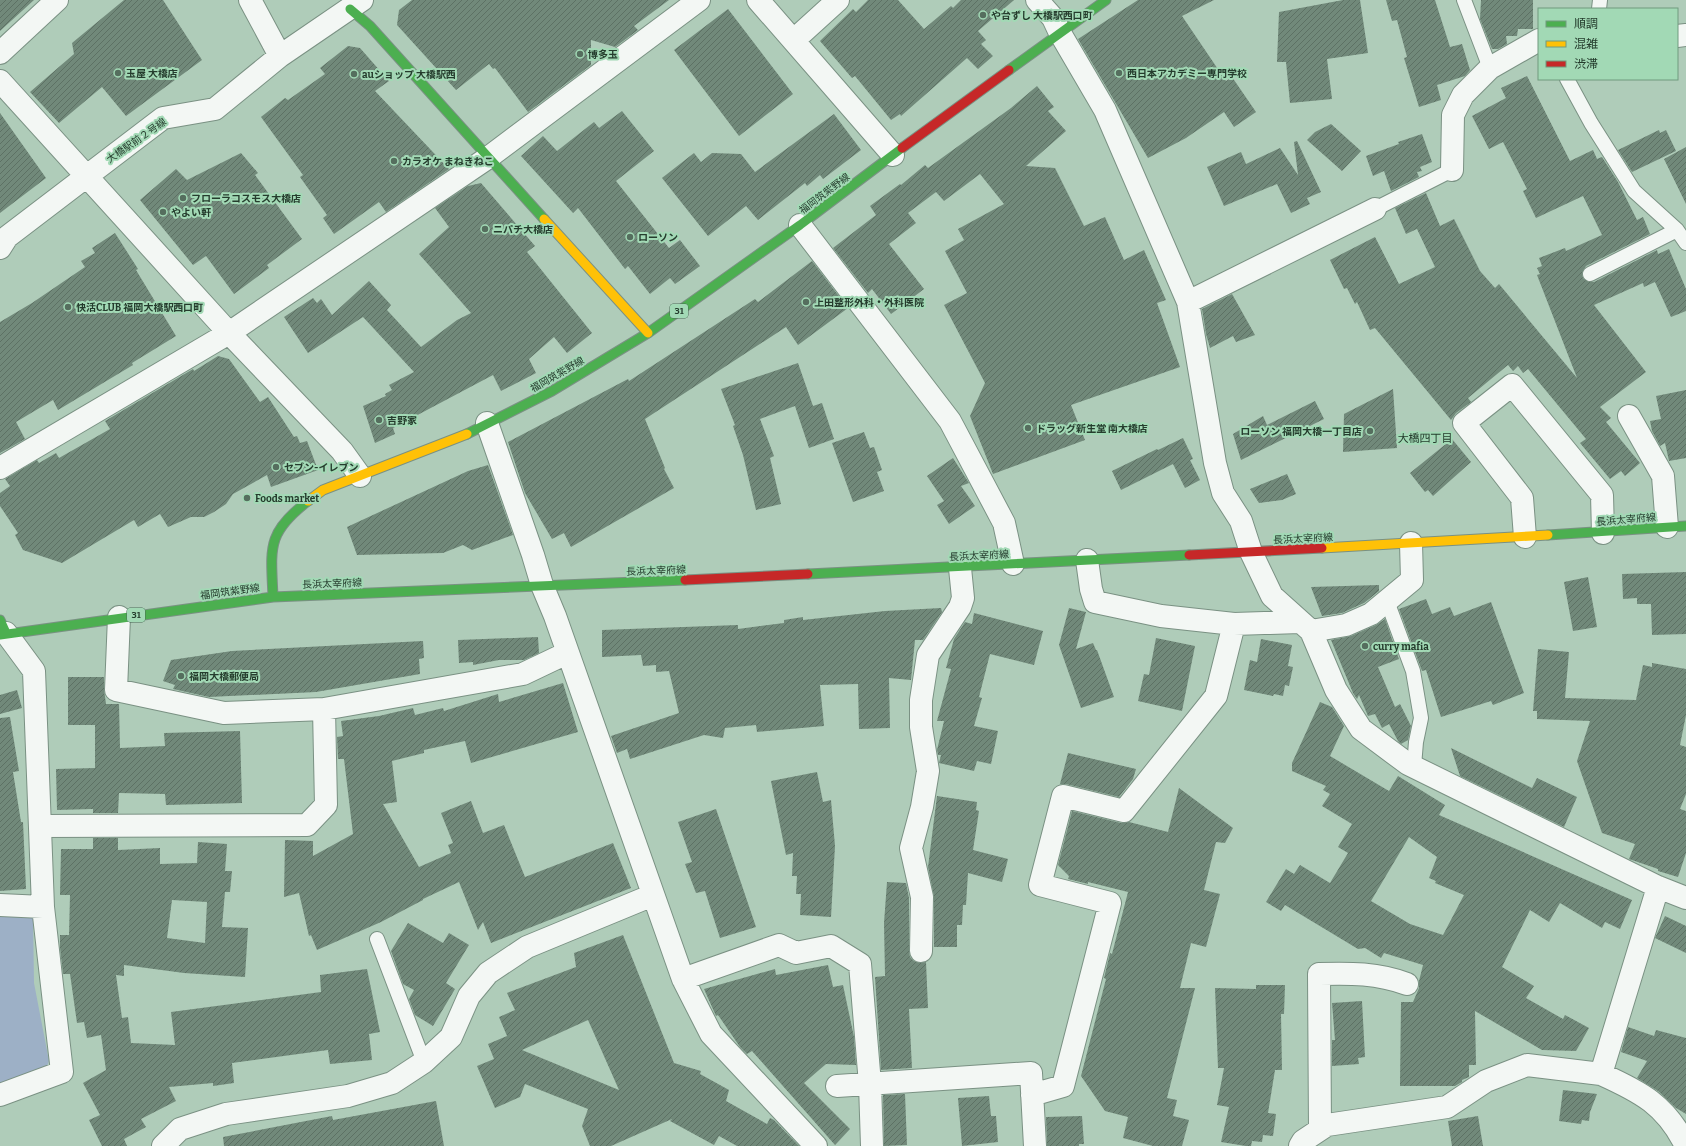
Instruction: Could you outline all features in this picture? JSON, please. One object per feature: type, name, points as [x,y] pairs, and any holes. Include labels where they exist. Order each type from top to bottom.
[{"type":"street","points":[[0,53],[57,0]]},
{"type":"street","points":[[250,0],[280,56]]},
{"type":"street","points":[[0,468],[229,333],[489,157],[699,0]]},
{"type":"street","points":[[758,0],[893,155]]},
{"type":"street","points":[[794,40],[838,0]]},
{"type":"street","points":[[1037,0],[1053,18],[1060,33],[1105,110],[1188,302],[1215,463],[1224,493],[1241,521],[1251,552],[1272,596],[1305,626],[1336,690],[1361,729],[1414,766],[1658,888],[1686,898]]},
{"type":"street","name":"福岡筑紫野線","points":[[2,630],[119,617],[273,596],[271,555],[276,533],[290,515],[323,490],[458,438],[552,391],[648,333],[800,225],[893,155],[1106,0]]},
{"type":"street","points":[[356,5],[370,26],[648,333]]},
{"type":"street","name":"大橋駅前２号線","points":[[0,248],[7,237],[163,118],[214,108],[280,56],[356,5]]},
{"type":"street","points":[[1452,170],[1453,115],[1463,95],[1490,68],[1538,41]]},
{"type":"street","points":[[0,81],[229,333],[342,451],[360,476]]},
{"type":"street","points":[[1188,302],[1375,209]]},
{"type":"street","points":[[800,225],[950,421],[1004,522],[1013,564]]},
{"type":"street","points":[[1525,537],[1522,498],[1464,423],[1512,385],[1602,495],[1603,532]]},
{"type":"street","points":[[1629,416],[1663,476],[1676,526]]},
{"type":"street","points":[[487,423],[534,555],[542,585],[555,616],[567,654],[683,979],[711,1034],[816,1146]]},
{"type":"street","name":"長浜太宰府線","points":[[273,596],[960,568],[1525,537],[1676,526]]},
{"type":"street","points":[[1087,560],[1091,589],[1095,602],[1161,616],[1234,624],[1305,626],[1346,625],[1371,614],[1412,580],[1410,543]]},
{"type":"street","points":[[921,951],[922,897],[911,848],[922,807],[928,771],[921,727],[921,700],[928,655],[960,608],[963,598],[960,568]]},
{"type":"street","points":[[119,617],[116,690],[224,713],[324,709],[523,674],[567,654]]},
{"type":"street","points":[[1032,1095],[1064,1086],[1110,903],[1040,885],[1063,796],[1124,811],[1216,696],[1234,624]]},
{"type":"street","points":[[0,1095],[62,1072],[43,907],[34,671],[2,630]]},
{"type":"street","points":[[41,826],[308,825],[326,805],[324,709]]},
{"type":"street","points":[[1601,1074],[1658,888]]},
{"type":"street","points":[[163,1146],[180,1129],[226,1114],[348,1096],[392,1083],[424,1062],[451,1037],[468,996],[488,973],[527,947],[653,895]]},
{"type":"street","points":[[0,906],[43,907]]},
{"type":"street","points":[[683,979],[779,945],[796,953],[831,946],[860,964],[870,1084],[872,1146]]},
{"type":"street","points":[[1320,1129],[1319,974],[1354,973],[1392,978],[1407,984]]},
{"type":"street","points":[[1300,1146],[1303,1141],[1327,1124],[1447,1107],[1486,1081],[1527,1064],[1601,1074],[1635,1090],[1661,1108],[1679,1132],[1686,1146]]},
{"type":"street","points":[[837,1086],[1031,1073],[1035,1146]]},
{"type":"lane","points":[[1464,0],[1490,68]]},
{"type":"lane","points":[[1568,80],[1590,123],[1634,191],[1678,230],[1686,243]]},
{"type":"lane","points":[[1375,209],[1452,170]]},
{"type":"lane","points":[[1590,274],[1678,230]]},
{"type":"lane","points":[[1387,601],[1413,672],[1421,718],[1416,742],[1414,766]]},
{"type":"lane","points":[[377,939],[424,1062]]},
{"type":"shaded area","points":[[0,910],[26,911],[33,918],[34,983],[49,1061],[45,1072],[0,1087]]},
{"type":"building","points":[[0,0],[34,0],[0,31]]},
{"type":"building","name":"玉屋 大橋店","points":[[124,0],[163,0],[202,60],[126,116],[102,87],[59,123],[30,92],[74,54],[72,43]]},
{"type":"building","points":[[412,0],[669,0],[634,26],[638,30],[615,47],[591,40],[591,65],[528,112],[495,68],[493,69],[489,64],[456,90],[397,25],[399,10]]},
{"type":"building","points":[[868,0],[898,0],[924,29],[951,6],[953,8],[961,0],[1014,0],[978,31],[986,40],[981,44],[993,56],[978,69],[967,58],[901,116],[900,114],[891,120],[855,76],[852,78],[820,41],[853,9],[856,12]]},
{"type":"building","points":[[1138,0],[1214,0],[1182,16],[1226,81],[1232,77],[1256,112],[1234,127],[1224,112],[1186,138],[1148,158],[1078,39]]},
{"type":"building","points":[[1343,0],[1360,0],[1368,53],[1327,59],[1332,99],[1290,103],[1286,62],[1277,62],[1279,12]]},
{"type":"building","points":[[1386,0],[1435,0],[1450,47],[1462,44],[1470,70],[1465,76],[1437,85],[1441,100],[1419,107],[1404,58],[1407,57],[1397,20],[1392,21]]},
{"type":"building","points":[[1481,0],[1533,0],[1533,29],[1518,29],[1517,36],[1506,36],[1507,44],[1498,49],[1492,49],[1480,19]]},
{"type":"building","points":[[728,9],[793,94],[739,136],[674,50]]},
{"type":"building","points":[[348,46],[360,48],[389,81],[375,91],[449,169],[386,212],[379,202],[334,234],[323,218],[327,215],[300,177],[303,175],[261,117],[285,98],[288,100],[325,74],[320,68]]},
{"type":"building","points":[[1527,76],[1570,161],[1593,150],[1597,159],[1602,157],[1618,182],[1637,220],[1643,217],[1650,234],[1586,266],[1582,273],[1583,278],[1589,282],[1594,282],[1657,250],[1658,254],[1669,249],[1686,289],[1686,311],[1671,317],[1655,282],[1644,287],[1643,283],[1594,305],[1646,372],[1600,407],[1611,418],[1606,422],[1640,463],[1625,476],[1621,471],[1610,479],[1580,443],[1586,439],[1528,369],[1523,373],[1518,366],[1513,371],[1508,365],[1468,398],[1471,402],[1456,413],[1451,420],[1375,328],[1370,330],[1357,302],[1355,304],[1347,288],[1344,289],[1330,260],[1375,237],[1399,284],[1435,267],[1417,229],[1406,234],[1395,208],[1426,193],[1440,226],[1454,219],[1480,271],[1495,288],[1499,284],[1577,378],[1537,275],[1540,274],[1537,268],[1542,266],[1539,258],[1565,248],[1566,251],[1602,235],[1583,196],[1536,218],[1523,191],[1527,189],[1503,142],[1489,149],[1472,116],[1506,98],[1501,88]]},
{"type":"building","points":[[1037,86],[1054,107],[1048,111],[1066,131],[1026,166],[1055,168],[1084,226],[1105,217],[1124,260],[1144,250],[1166,300],[1157,303],[1180,367],[1071,405],[1085,440],[993,474],[970,416],[985,383],[944,305],[967,293],[945,251],[964,240],[958,229],[1004,204],[980,174],[944,201],[936,192],[908,213],[916,223],[889,244],[924,289],[891,314],[872,289],[868,293],[833,248],[876,215],[870,206],[900,184],[901,185],[925,165],[928,168],[1011,108]]},
{"type":"building","points":[[622,111],[654,151],[616,181],[669,248],[680,240],[700,266],[675,284],[670,278],[650,294],[628,266],[625,269],[578,208],[573,213],[521,156],[543,136],[557,151],[594,122],[599,128]]},
{"type":"building","points":[[0,113],[46,178],[0,213]]},
{"type":"building","points":[[834,114],[861,150],[823,179],[820,175],[807,186],[805,183],[758,220],[746,206],[708,236],[662,178],[694,153],[701,162],[712,153],[741,154],[755,172]]},
{"type":"building","points":[[1331,124],[1361,151],[1342,171],[1307,140],[1315,132]]},
{"type":"building","points":[[1659,130],[1660,133],[1666,130],[1676,151],[1632,172],[1618,150]]},
{"type":"building","points":[[1422,134],[1432,162],[1420,167],[1422,171],[1417,172],[1419,177],[1391,191],[1384,171],[1373,176],[1366,156],[1399,144],[1398,142]]},
{"type":"building","points":[[1297,141],[1321,192],[1307,198],[1310,204],[1291,213],[1277,184],[1224,206],[1207,167],[1241,152],[1246,164],[1280,148],[1298,175],[1294,142]]},
{"type":"building","points":[[1686,147],[1686,204],[1664,159]]},
{"type":"building","points":[[241,153],[258,173],[255,175],[302,239],[267,265],[269,268],[234,294],[206,256],[193,265],[140,200],[176,169],[187,180]]},
{"type":"building","points":[[481,183],[535,246],[527,252],[592,333],[567,353],[554,337],[529,359],[536,373],[501,391],[493,375],[393,428],[395,434],[375,443],[363,406],[386,396],[385,394],[392,390],[389,385],[414,372],[363,317],[308,353],[284,317],[313,298],[317,303],[321,299],[332,315],[369,281],[391,305],[387,310],[421,347],[457,320],[471,313],[419,254],[449,227],[435,208],[468,186]]},
{"type":"building","points":[[115,233],[138,269],[136,270],[176,336],[132,363],[133,365],[58,410],[53,400],[16,422],[25,439],[0,453],[0,322],[32,303],[85,267],[81,261],[95,253],[92,248]]},
{"type":"building","points":[[812,261],[848,308],[798,345],[786,327],[645,419],[665,468],[664,469],[674,488],[571,547],[564,533],[552,539],[525,493],[508,442],[628,379],[629,381],[755,299],[758,302]]},
{"type":"building","points":[[1232,294],[1255,335],[1236,342],[1233,336],[1210,348],[1202,309]]},
{"type":"building","points":[[218,356],[229,359],[260,402],[268,397],[294,437],[297,436],[300,443],[307,441],[318,470],[271,487],[267,475],[233,494],[226,504],[214,512],[204,517],[191,517],[168,527],[160,514],[138,527],[134,520],[62,563],[23,550],[15,535],[18,533],[0,506],[0,493],[10,486],[5,479],[37,460],[39,463],[56,453],[59,458],[110,429],[105,421]]},
{"type":"building","points":[[798,363],[813,406],[822,403],[834,439],[809,448],[795,406],[760,419],[774,456],[770,458],[781,504],[756,510],[743,455],[733,426],[735,425],[721,389]]},
{"type":"building","name":"ローソン 福岡大橋一丁目店","points":[[1393,389],[1397,448],[1343,452],[1344,414]]},
{"type":"building","points":[[1686,390],[1686,458],[1669,461],[1665,443],[1660,446],[1652,431],[1650,421],[1661,419],[1656,396]]},
{"type":"building","points":[[1315,401],[1324,419],[1241,460],[1233,434],[1263,416],[1267,425]]},
{"type":"building","points":[[864,432],[870,448],[874,447],[882,470],[877,472],[884,491],[853,502],[832,443]]},
{"type":"building","points":[[1183,438],[1193,459],[1190,460],[1200,480],[1185,488],[1173,464],[1121,490],[1112,471]]},
{"type":"building","points":[[1452,439],[1471,462],[1433,496],[1428,490],[1425,492],[1410,473]]},
{"type":"building","points":[[953,458],[969,483],[961,486],[975,506],[949,524],[937,505],[944,501],[927,476]]},
{"type":"building","points":[[488,465],[513,535],[472,550],[463,545],[443,553],[357,555],[347,527],[468,471]]},
{"type":"building","points":[[1287,474],[1296,494],[1282,500],[1259,503],[1250,489]]},
{"type":"building","points":[[1686,572],[1686,634],[1652,635],[1651,604],[1637,604],[1637,598],[1623,599],[1622,574]]},
{"type":"building","points":[[1588,577],[1597,627],[1573,631],[1564,582]]},
{"type":"building","points":[[1379,585],[1379,591],[1364,603],[1342,613],[1322,616],[1311,587]]},
{"type":"building","points":[[1426,599],[1432,614],[1450,607],[1454,616],[1491,602],[1524,693],[1493,705],[1491,701],[1441,717],[1426,670],[1422,671],[1399,609]]},
{"type":"building","points":[[941,608],[942,612],[923,640],[915,640],[911,680],[889,678],[890,728],[859,729],[858,684],[820,685],[824,726],[757,732],[756,725],[725,728],[723,738],[704,735],[630,759],[627,749],[617,753],[611,736],[679,713],[669,671],[656,672],[656,665],[643,666],[641,655],[602,657],[602,630],[738,625],[738,629],[784,623],[784,620],[803,617],[803,620],[885,611]]},
{"type":"building","points":[[1069,608],[1086,612],[1076,649],[1093,643],[1114,697],[1081,708],[1059,645]]},
{"type":"building","points":[[974,613],[1043,631],[1034,665],[990,654],[979,697],[982,698],[974,726],[998,731],[991,764],[977,761],[974,771],[939,763],[941,755],[938,755],[937,750],[944,721],[937,721],[951,669],[946,668],[954,639],[965,622],[972,624]]},
{"type":"building","points":[[1385,619],[1399,659],[1378,667],[1395,707],[1400,704],[1411,726],[1408,740],[1401,744],[1389,724],[1382,728],[1375,714],[1368,716],[1359,695],[1357,699],[1353,693],[1331,640],[1351,636],[1376,625]]},
{"type":"building","points":[[538,637],[539,653],[524,660],[499,660],[473,665],[473,662],[459,663],[458,640]]},
{"type":"building","points":[[1156,638],[1195,646],[1182,711],[1138,701],[1144,674],[1149,675]]},
{"type":"building","points":[[1261,639],[1292,645],[1288,666],[1293,667],[1289,686],[1285,685],[1283,696],[1274,694],[1273,696],[1244,690],[1250,660],[1257,662]]},
{"type":"building","points":[[423,641],[424,658],[419,659],[420,674],[316,692],[209,697],[173,689],[175,685],[163,681],[171,660],[232,651]]},
{"type":"building","points":[[1538,649],[1569,652],[1565,698],[1636,700],[1643,665],[1652,667],[1652,663],[1686,669],[1686,715],[1680,745],[1686,747],[1686,794],[1680,809],[1686,811],[1686,853],[1678,877],[1658,871],[1658,869],[1629,859],[1635,844],[1602,833],[1577,761],[1590,721],[1537,719],[1537,711],[1533,711]]},
{"type":"building","points":[[68,677],[104,677],[106,704],[119,704],[120,748],[165,746],[164,733],[240,731],[242,803],[166,805],[165,794],[119,793],[118,813],[93,813],[93,809],[57,810],[56,769],[95,768],[95,725],[68,725]]},
{"type":"building","points":[[563,683],[578,732],[471,763],[465,741],[424,750],[424,753],[392,761],[397,802],[383,804],[419,867],[451,853],[448,845],[453,843],[441,813],[471,801],[483,833],[504,825],[525,877],[613,843],[631,888],[491,943],[483,922],[478,930],[459,882],[423,899],[381,922],[317,950],[311,935],[309,936],[299,893],[284,897],[285,840],[313,841],[313,856],[353,834],[344,759],[338,759],[337,737],[343,736],[341,721],[379,716],[413,708],[415,715],[443,708],[444,711],[498,694],[499,702]]},
{"type":"building","points":[[17,690],[22,708],[0,714],[0,695]]},
{"type":"building","points":[[1320,702],[1332,707],[1344,726],[1330,756],[1389,791],[1398,776],[1445,805],[1439,815],[1632,900],[1620,929],[1605,922],[1602,928],[1560,903],[1549,922],[1530,910],[1502,967],[1534,986],[1526,998],[1563,1019],[1565,1015],[1589,1028],[1576,1051],[1542,1050],[1475,1011],[1476,1065],[1469,1065],[1469,1077],[1462,1080],[1462,1082],[1455,1086],[1400,1086],[1401,1002],[1413,1002],[1419,988],[1423,965],[1384,953],[1381,958],[1365,948],[1358,949],[1285,905],[1281,911],[1266,902],[1286,869],[1294,874],[1300,865],[1330,883],[1348,853],[1338,847],[1352,824],[1322,806],[1330,794],[1323,790],[1326,786],[1292,771],[1292,763]],"holes":[[[1409,837],[1437,857],[1429,878],[1436,881],[1435,883],[1464,895],[1443,935],[1410,924],[1371,901]]]},
{"type":"building","points":[[10,717],[19,771],[13,772],[21,822],[23,822],[26,889],[0,891],[0,718]]},
{"type":"building","points":[[1451,748],[1532,788],[1537,778],[1577,797],[1564,827],[1460,776]]},
{"type":"building","points":[[1068,753],[1136,769],[1133,779],[1119,797],[1066,784],[1060,784]]},
{"type":"building","points":[[817,772],[823,802],[831,800],[835,846],[831,917],[800,915],[801,894],[796,894],[797,876],[792,876],[793,853],[786,855],[771,781]]},
{"type":"building","points":[[1179,788],[1233,828],[1225,843],[1216,842],[1204,890],[1220,894],[1206,947],[1191,943],[1180,988],[1195,988],[1167,1098],[1177,1100],[1173,1116],[1189,1120],[1182,1146],[1153,1146],[1123,1138],[1128,1117],[1105,1111],[1081,1076],[1106,979],[1104,978],[1110,953],[1112,954],[1128,892],[1088,882],[1088,884],[1068,879],[1069,876],[1058,865],[1072,811],[1121,823],[1129,822],[1168,832]]},
{"type":"building","points":[[937,796],[977,802],[976,810],[979,811],[973,850],[1008,859],[1002,882],[968,873],[966,905],[963,905],[962,925],[957,925],[957,947],[934,947],[934,897],[928,867]]},
{"type":"building","points":[[716,809],[756,927],[720,938],[705,891],[696,893],[685,864],[692,862],[678,822]]},
{"type":"building","points":[[93,838],[118,838],[118,850],[160,848],[160,864],[197,863],[198,842],[227,844],[225,871],[232,871],[230,892],[225,892],[222,927],[248,928],[245,977],[184,973],[124,965],[124,976],[116,975],[122,1018],[128,1017],[131,1043],[175,1045],[171,1012],[321,992],[320,975],[367,969],[380,1032],[369,1034],[372,1060],[330,1064],[328,1050],[232,1063],[234,1083],[213,1086],[213,1083],[169,1087],[176,1101],[141,1119],[146,1127],[124,1139],[127,1146],[102,1146],[89,1120],[100,1115],[83,1083],[106,1070],[101,1035],[87,1038],[84,1022],[77,1023],[70,974],[63,974],[60,948],[60,935],[69,935],[70,895],[60,895],[61,849],[93,849]],"holes":[[[172,900],[207,902],[205,943],[167,938]]]},
{"type":"building","points":[[887,882],[906,883],[909,898],[910,957],[914,961],[920,963],[926,962],[928,1008],[909,1009],[912,1068],[881,1070],[875,977],[885,976],[884,923]]},
{"type":"building","points":[[1665,916],[1686,926],[1686,953],[1655,938]]},
{"type":"building","points":[[408,923],[443,943],[449,933],[469,945],[446,983],[455,989],[433,1026],[415,1015],[409,999],[414,990],[403,984],[391,951]]},
{"type":"building","points":[[623,935],[674,1063],[701,1071],[700,1074],[729,1090],[726,1101],[767,1124],[770,1118],[774,1120],[799,1146],[737,1146],[719,1136],[714,1145],[670,1121],[672,1119],[611,1146],[590,1146],[582,1126],[588,1109],[525,1084],[520,1097],[495,1108],[477,1066],[494,1059],[488,1044],[507,1036],[499,1017],[515,1010],[507,993],[576,967],[574,953]],"holes":[[[588,1020],[619,1090],[522,1050]]]},
{"type":"building","points":[[828,965],[833,987],[843,985],[854,1037],[856,1065],[826,1064],[804,1083],[850,1129],[835,1145],[752,1051],[747,1054],[740,1047],[718,1015],[716,1016],[704,989],[775,969],[776,975]]},
{"type":"building","points":[[1256,985],[1285,985],[1284,1014],[1281,1014],[1282,1070],[1275,1070],[1268,1113],[1276,1114],[1273,1136],[1263,1135],[1262,1142],[1252,1141],[1251,1146],[1246,1146],[1221,1142],[1229,1107],[1217,1105],[1224,1068],[1218,1068],[1215,988],[1256,989]]},
{"type":"building","points":[[1362,1001],[1365,1057],[1358,1058],[1359,1064],[1332,1066],[1332,1040],[1335,1040],[1332,1003]]},
{"type":"building","points":[[1628,1027],[1654,1036],[1656,1030],[1686,1038],[1686,1114],[1676,1108],[1658,1091],[1637,1078],[1647,1061],[1621,1052]]},
{"type":"building","points":[[1563,1090],[1597,1094],[1590,1112],[1589,1121],[1582,1120],[1581,1124],[1559,1121]]},
{"type":"building","points":[[905,1094],[907,1145],[884,1146],[883,1095]]},
{"type":"building","points":[[989,1096],[991,1116],[996,1116],[998,1142],[962,1146],[958,1098]]},
{"type":"building","points":[[436,1101],[444,1146],[224,1146],[223,1137],[332,1116],[333,1120]]},
{"type":"building","points":[[1082,1116],[1084,1144],[1079,1144],[1079,1146],[1047,1146],[1046,1117]]},
{"type":"building","points":[[1478,1116],[1483,1146],[1452,1146],[1448,1121]]},
{"type":"traffic: fast","points":[[1009,70],[1106,0]]},
{"type":"traffic: fast","points":[[350,9],[370,26],[544,219]]},
{"type":"traffic: fast","points":[[467,434],[552,391],[648,333],[800,225],[902,148]]},
{"type":"traffic: fast","points":[[0,635],[273,597],[272,554],[274,543],[278,533],[285,523],[294,512],[308,501]]},
{"type":"traffic: fast","points":[[1548,535],[1686,526]]},
{"type":"traffic: fast","points":[[808,574],[1189,555]]},
{"type":"traffic: fast","points":[[273,597],[685,580]]},
{"type":"traffic: fast","points":[[0,620],[6,633]]},
{"type":"traffic: slow","points":[[544,219],[648,333]]},
{"type":"traffic: slow","points":[[308,501],[323,490],[467,434]]},
{"type":"traffic: slow","points":[[1322,548],[1548,535]]},
{"type":"traffic: jam","points":[[902,148],[1009,70]]},
{"type":"traffic: jam","points":[[1189,555],[1322,548]]},
{"type":"traffic: jam","points":[[685,580],[808,574]]},
{"type":"place","name":"や台ずし 大橋駅西口町","points":[[983,15]]},
{"type":"place","name":"博多玉","points":[[580,54]]},
{"type":"place","name":"玉屋 大橋店","points":[[118,73]]},
{"type":"place","name":"西日本アカデミー専門学校","points":[[1119,73]]},
{"type":"place","name":"auショップ 大橋駅西","points":[[354,74]]},
{"type":"place","name":"カラオケ まねきねこ","points":[[394,161]]},
{"type":"place","name":"フローラコスモス大橋店","points":[[183,198]]},
{"type":"place","name":"やよい軒","points":[[163,212]]},
{"type":"place","name":"ニパチ大橋店","points":[[485,229]]},
{"type":"place","name":"ローソン","points":[[630,237]]},
{"type":"place","name":"上田整形外科・外科医院","points":[[806,302]]},
{"type":"place","name":"快活CLUB 福岡大橋駅西口町","points":[[68,307]]},
{"type":"place","name":"吉野家","points":[[379,420]]},
{"type":"place","name":"ドラッグ新生堂 南大橋店","points":[[1028,428]]},
{"type":"place","name":"ローソン 福岡大橋一丁目店","points":[[1370,431]]},
{"type":"place","name":"セブン-イレブン","points":[[276,467]]},
{"type":"place","name":"Foods market","points":[[247,498]]},
{"type":"place","name":"curry mafia","points":[[1365,646]]},
{"type":"place","name":"福岡大橋郵便局","points":[[181,676]]},
{"type":"district","name":"大橋四丁目","points":[[1425,438]]}]
